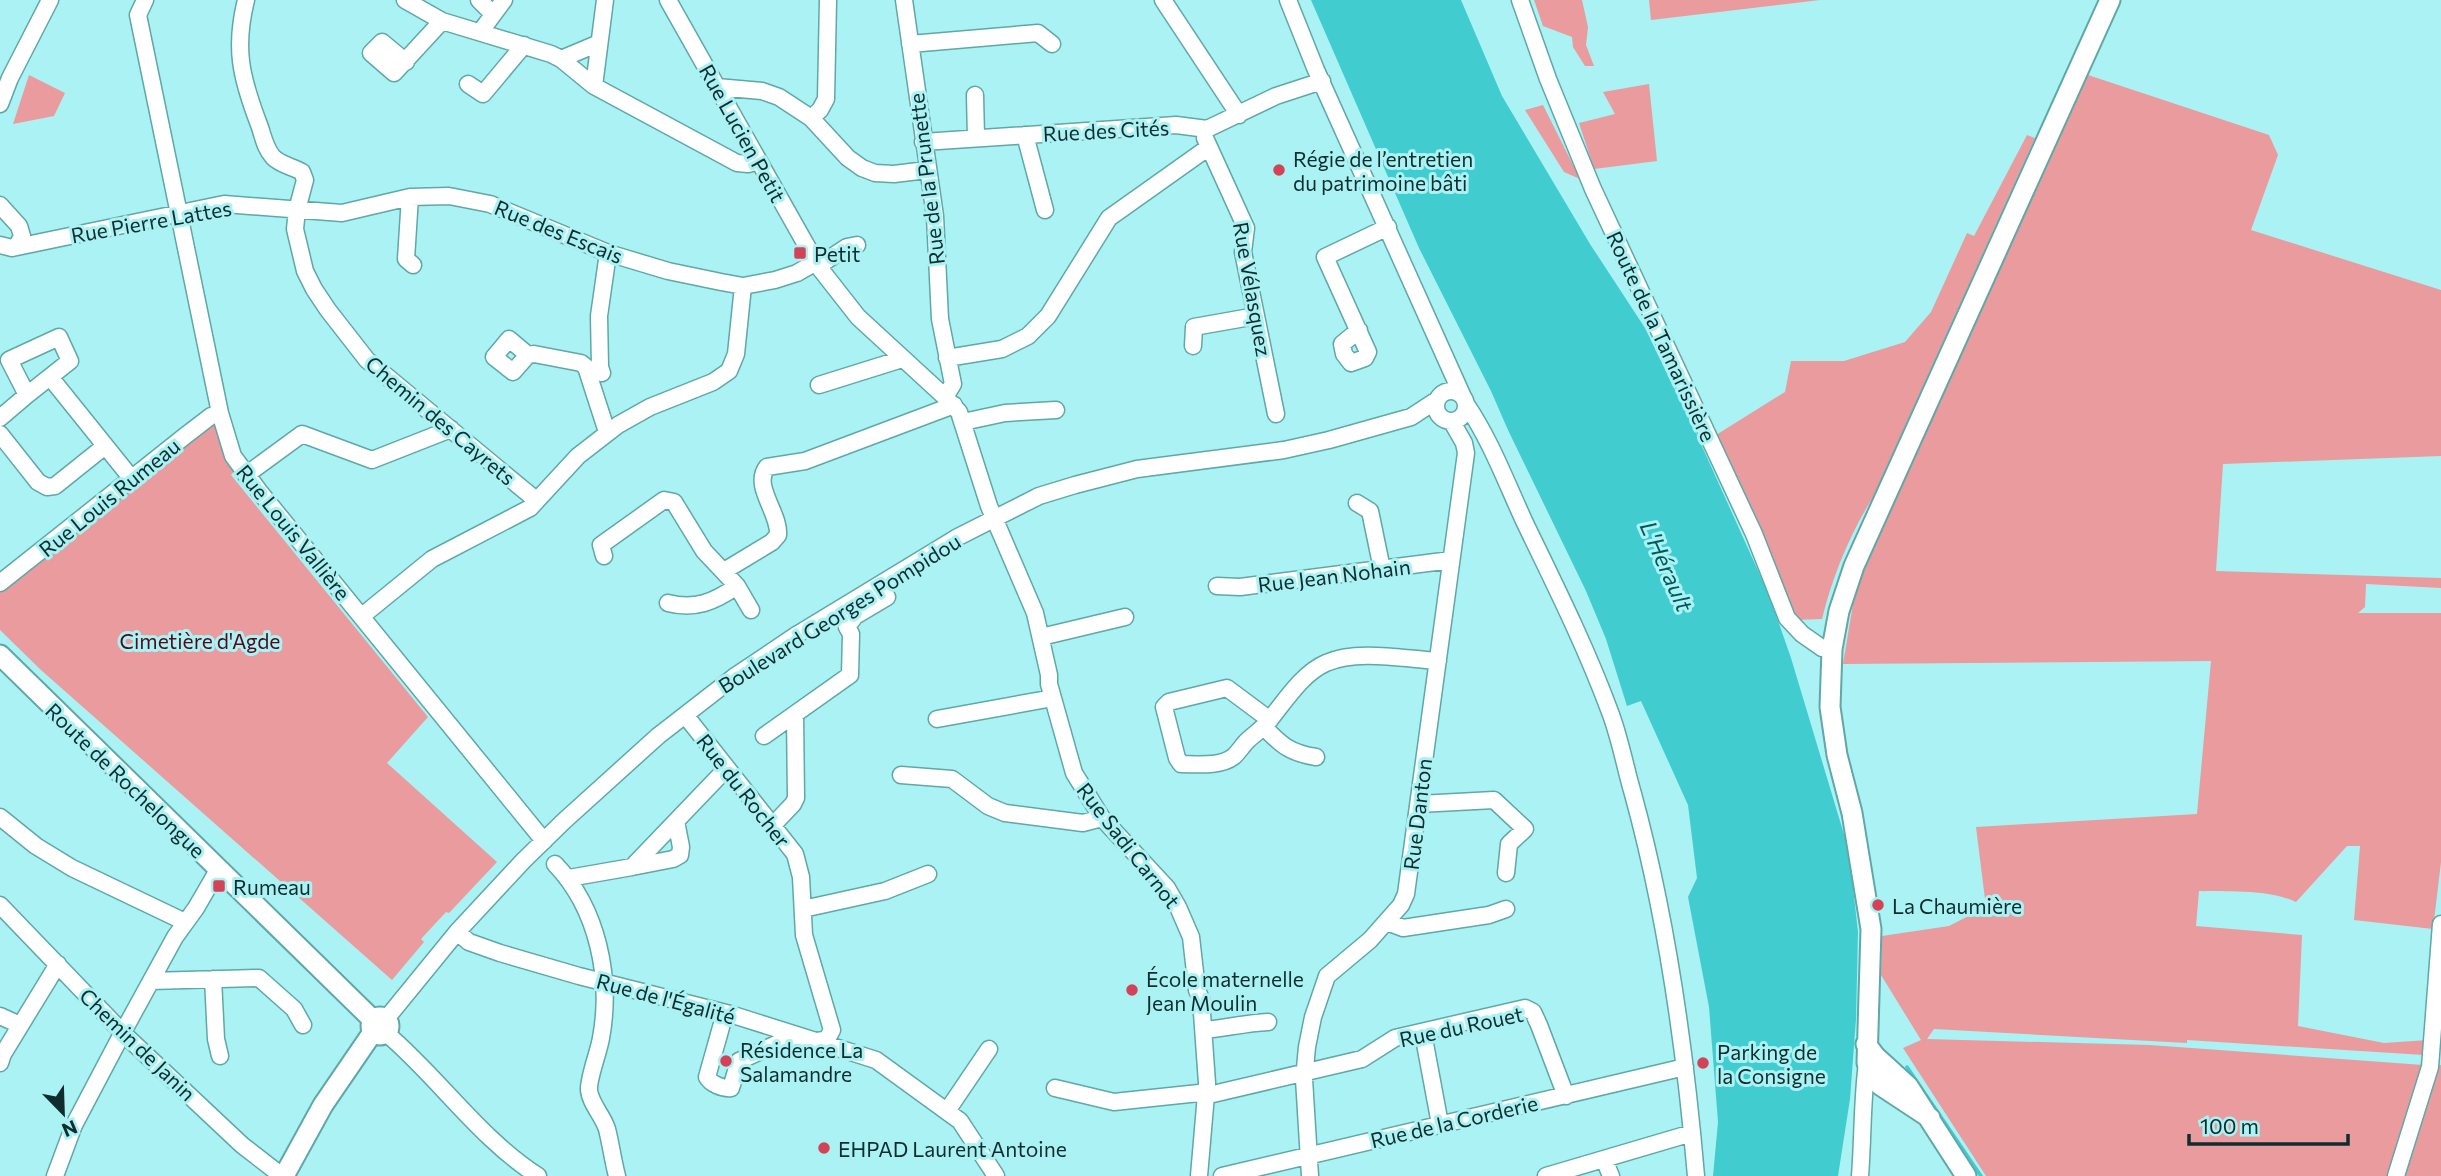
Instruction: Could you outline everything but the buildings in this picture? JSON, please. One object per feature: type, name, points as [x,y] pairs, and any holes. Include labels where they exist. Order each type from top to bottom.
[{"type":"main road","points":[[1930,1118],[1880,1085],[1867,1062],[1871,929],[1852,813],[1830,706],[1832,649],[1839,611],[1854,566],[2110,0]]},
{"type":"main road","name":"Route de Rochelongue","points":[[0,655],[379,1026]]},
{"type":"main road","name":"Boulevard Georges Pompidou","points":[[283,1176],[323,1105],[379,1026]]},
{"type":"main road","points":[[1867,1062],[1875,1056],[1908,1086],[1966,1176]]},
{"type":"street","points":[[0,104],[10,78],[50,0]]},
{"type":"street","name":"Rue Louis Vallière","points":[[145,0],[138,15],[220,413],[233,456],[544,841]]},
{"type":"street","name":"Chemin des Cayrets","points":[[246,0],[240,60],[245,88],[265,145],[274,158],[302,172],[305,180],[295,229],[305,271],[314,289],[367,360],[536,500]]},
{"type":"street","points":[[405,0],[442,21],[481,31],[562,60],[594,86],[737,163],[759,161]]},
{"type":"street","points":[[479,0],[493,14]]},
{"type":"street","points":[[481,31],[504,0]]},
{"type":"street","points":[[594,86],[605,0]]},
{"type":"street","name":"Rue Lucien Petit","points":[[667,0],[817,264],[858,317],[950,401]]},
{"type":"street","points":[[811,118],[820,110],[826,99],[828,0]]},
{"type":"street","points":[[1163,0],[1239,115]]},
{"type":"street","points":[[1288,0],[1465,400],[1485,433],[1525,523],[1567,607],[1611,714],[1658,901],[1685,1067],[1696,1176]]},
{"type":"street","name":"Route de la Tamarissière","points":[[1520,0],[1548,79],[1593,189],[1754,534],[1787,618],[1802,634],[1822,648],[1832,649]]},
{"type":"street","name":"Rue de la Prunette","points":[[909,3],[910,44],[935,216],[940,312],[953,384],[950,401]]},
{"type":"street","points":[[406,62],[442,21]]},
{"type":"street","points":[[910,44],[1038,33],[1052,44]]},
{"type":"street","points":[[562,60],[599,43]]},
{"type":"street","points":[[468,84],[483,94],[524,45]]},
{"type":"street","name":"Rue des Cités","points":[[923,142],[1176,125],[1201,130],[1213,127],[1291,90],[1322,81]]},
{"type":"street","points":[[718,87],[770,93],[811,118],[848,158],[874,173],[894,174],[927,170]]},
{"type":"street","points":[[975,95],[976,138]]},
{"type":"street","name":"Rue Vélasquez","points":[[1201,130],[1246,228],[1243,252],[1276,414]]},
{"type":"street","points":[[1025,135],[1045,210]]},
{"type":"street","points":[[947,358],[1002,349],[1028,337],[1048,316],[1109,218],[1209,147]]},
{"type":"street","name":"Rue des Escais","points":[[297,210],[342,213],[410,197],[449,196],[491,204],[608,253],[694,277],[743,286],[775,280],[817,264]]},
{"type":"street","points":[[410,197],[406,259],[413,265]]},
{"type":"street","name":"Rue Pierre Lattes","points":[[5,249],[224,204],[297,210]]},
{"type":"street","points":[[0,205],[21,242],[5,249]]},
{"type":"street","name":"Rue Pierre Lattes","points":[[12,226],[34,238],[47,240]]},
{"type":"street","points":[[1359,330],[1325,257],[1388,227]]},
{"type":"street","points":[[817,264],[856,245]]},
{"type":"street","points":[[602,373],[599,316],[608,253]]},
{"type":"street","points":[[362,616],[432,559],[530,508],[607,432],[639,412],[713,382],[729,372],[736,354],[743,286]]},
{"type":"street","points":[[1193,346],[1194,327],[1256,316]]},
{"type":"street","points":[[0,418],[70,361],[59,337],[9,360],[27,395]]},
{"type":"street","points":[[1444,351],[1437,410],[1448,420],[1465,414],[1465,400]]},
{"type":"street","points":[[528,355],[581,363],[586,367],[607,432]]},
{"type":"street","points":[[819,386],[902,359]]},
{"type":"street","points":[[50,377],[132,479]]},
{"type":"street","points":[[1440,397],[1452,391],[1465,400]]},
{"type":"street","name":"Boulevard Georges Pompidou","points":[[1411,417],[1440,397]]},
{"type":"street","points":[[724,571],[772,542],[778,535],[778,525],[762,482],[763,472],[767,467],[805,461],[950,401]]},
{"type":"street","name":"Rue Sadi Carnot","points":[[950,401],[963,422],[994,518],[1031,601],[1041,637],[1049,684],[1074,773],[1102,818],[1160,880],[1178,907],[1191,937],[1205,1030],[1207,1094],[1199,1176]]},
{"type":"street","points":[[963,422],[1005,413],[1055,410]]},
{"type":"street","name":"Rue Louis Rumeau","points":[[0,583],[196,427],[220,413]]},
{"type":"street","name":"Boulevard Georges Pompidou","points":[[379,1026],[457,932],[544,841],[649,744],[734,677],[798,634],[956,538],[1039,496],[1137,469],[1283,450],[1411,417],[1448,420]]},
{"type":"street","name":"Rue Danton","points":[[1311,1176],[1305,1072],[1313,1017],[1327,976],[1370,940],[1401,905],[1406,894],[1466,453],[1464,443],[1448,420]]},
{"type":"street","points":[[246,475],[302,434],[372,460],[451,429]]},
{"type":"street","points":[[0,434],[38,482],[47,487],[55,486],[105,446]]},
{"type":"street","points":[[604,556],[601,545],[664,500],[674,502],[704,551],[737,586],[751,610]]},
{"type":"street","points":[[1357,503],[1370,511],[1382,569]]},
{"type":"street","name":"Rue Jean Nohain","points":[[1217,586],[1240,587],[1451,560]]},
{"type":"street","points":[[668,603],[701,605],[721,597],[737,586]]},
{"type":"street","points":[[847,627],[855,616],[887,597]]},
{"type":"street","points":[[1041,637],[1125,617]]},
{"type":"street","points":[[764,736],[850,675],[851,634],[847,627],[840,624],[798,634]]},
{"type":"street","points":[[1316,757],[1297,754],[1280,744],[1267,723],[1227,688],[1168,702],[1164,707],[1177,758],[1181,764],[1213,764],[1232,758],[1267,723],[1304,678],[1324,663],[1341,657],[1438,661]]},
{"type":"street","points":[[937,719],[1054,698]]},
{"type":"street","points":[[773,825],[793,804],[796,797],[795,714]]},
{"type":"street","name":"Rue du Rocher","points":[[685,715],[795,854],[801,877],[804,935],[832,1030],[836,1031],[850,1052]]},
{"type":"street","points":[[632,867],[727,768]]},
{"type":"street","points":[[901,775],[952,779],[988,806],[1005,813],[1083,823],[1102,818]]},
{"type":"street","points":[[1419,804],[1494,800],[1525,829],[1509,844],[1506,873]]},
{"type":"street","points":[[0,817],[36,846],[72,868],[184,922]]},
{"type":"street","points":[[569,878],[673,859],[680,855],[681,847],[676,821]]},
{"type":"street","points":[[555,864],[569,878],[594,933],[603,964],[605,982],[602,1037],[589,1090],[606,1127],[617,1176]]},
{"type":"street","points":[[55,1176],[74,1125],[123,1032],[184,922],[196,908],[218,870]]},
{"type":"street","points":[[803,909],[885,891],[928,874]]},
{"type":"street","name":"Chemin de Janin","points":[[0,905],[123,1032],[242,1145],[283,1176]]},
{"type":"street","points":[[1387,922],[1403,928],[1489,915],[1506,909]]},
{"type":"street","points":[[2396,1176],[2430,1067],[2441,924]]},
{"type":"street","name":"Rue de l'Égalité","points":[[457,932],[469,942],[500,953],[725,1013],[883,1064],[962,1123],[996,1176]]},
{"type":"street","points":[[1,1057],[58,964]]},
{"type":"street","points":[[151,981],[259,978],[294,1009],[303,1025]]},
{"type":"street","points":[[213,979],[216,1039],[220,1056]]},
{"type":"street","name":"Rue du Rouet","points":[[1055,1088],[1114,1102],[1207,1094],[1362,1059],[1395,1038],[1525,1008],[1533,1012],[1566,1096]]},
{"type":"street","points":[[725,1013],[707,1077],[709,1081],[726,1089],[731,1088],[739,1061],[796,1035]]},
{"type":"street","points":[[0,1016],[20,1025]]},
{"type":"street","points":[[1205,1030],[1268,1022]]},
{"type":"street","name":"Route de Rochelongue","points":[[379,1026],[472,1120],[538,1176]]},
{"type":"street","points":[[817,1041],[827,1039],[832,1030]]},
{"type":"street","points":[[1423,1033],[1440,1124]]},
{"type":"street","points":[[947,1111],[989,1049]]},
{"type":"street","points":[[1860,1176],[1867,1062],[1897,1075]]},
{"type":"street","name":"Rue de la Corderie","points":[[1222,1176],[1685,1067]]},
{"type":"street","points":[[1546,1176],[1692,1133]]},
{"type":"street","points":[[1604,1159],[1611,1176]]},
{"type":"green space","points":[[1534,0],[1582,0],[1588,27],[1586,45],[1594,66],[1585,66],[1573,47],[1572,37],[1543,26]]},
{"type":"green space","points":[[1649,0],[1820,0],[1651,20]]},
{"type":"green space","points":[[2085,74],[2269,135],[2278,155],[2251,230],[2441,290],[2441,456],[2223,464],[2216,571],[2441,578],[2441,588],[2366,584],[2365,607],[2358,613],[2441,613],[2441,862],[2433,929],[2354,920],[2360,846],[2347,846],[2296,902],[2261,893],[2199,891],[2196,926],[2302,935],[2298,1026],[2384,1043],[2428,1040],[2424,1055],[2187,1040],[2187,1043],[1934,1029],[1927,1039],[2150,1045],[2423,1065],[2389,1176],[1986,1176],[1903,1048],[1921,1040],[1881,975],[1882,936],[1949,926],[1986,907],[1976,827],[2197,814],[2211,661],[1843,664],[1857,580]]},
{"type":"green space","points":[[29,75],[65,93],[54,116],[13,124]]},
{"type":"green space","points":[[1649,84],[1657,161],[1594,169],[1579,123],[1615,114],[1603,92]]},
{"type":"green space","points":[[1543,105],[1580,179],[1564,172],[1525,110]]},
{"type":"green space","points":[[2027,135],[2035,138],[1873,497],[1849,541],[1822,619],[1794,620],[1788,599],[1716,435],[1785,392],[1791,361],[1844,361],[1905,342],[1931,312],[1967,233],[1974,236]]},
{"type":"green space","name":"Cimetière d'Agde","points":[[210,422],[218,427],[235,470],[231,475],[428,717],[387,763],[497,862],[421,939],[424,942],[392,980],[41,670],[0,630],[0,592]]},
{"type":"green space","points":[[2437,1065],[2441,1065],[2441,1176],[2403,1176]]},
{"type":"water","name":"L'Hérault","points":[[1311,0],[1461,0],[1502,96],[1590,244],[1645,328],[1769,595],[1791,658],[1849,851],[1858,932],[1856,1019],[1850,1099],[1838,1176],[1713,1176],[1718,1122],[1709,1007],[1688,897],[1697,878],[1688,805],[1641,701],[1627,706],[1606,639],[1586,591],[1491,391],[1419,248]]},
{"type":"waterway","points":[[1907,1067],[1981,1176]]},
{"type":"place","name":"Régie de l’entretien du patrimoine bâti","points":[[1279,170]]},
{"type":"place","name":"Petit","points":[[800,253]]},
{"type":"place","name":"Rumeau","points":[[219,886]]},
{"type":"place","name":"La Chaumière","points":[[1878,905]]},
{"type":"place","name":"École maternelle Jean Moulin","points":[[1132,990]]},
{"type":"place","name":"Résidence La Salamandre","points":[[726,1061]]},
{"type":"place","name":"Parking de la Consigne","points":[[1703,1063]]},
{"type":"place","name":"EHPAD Laurent Antoine","points":[[824,1148]]}]
